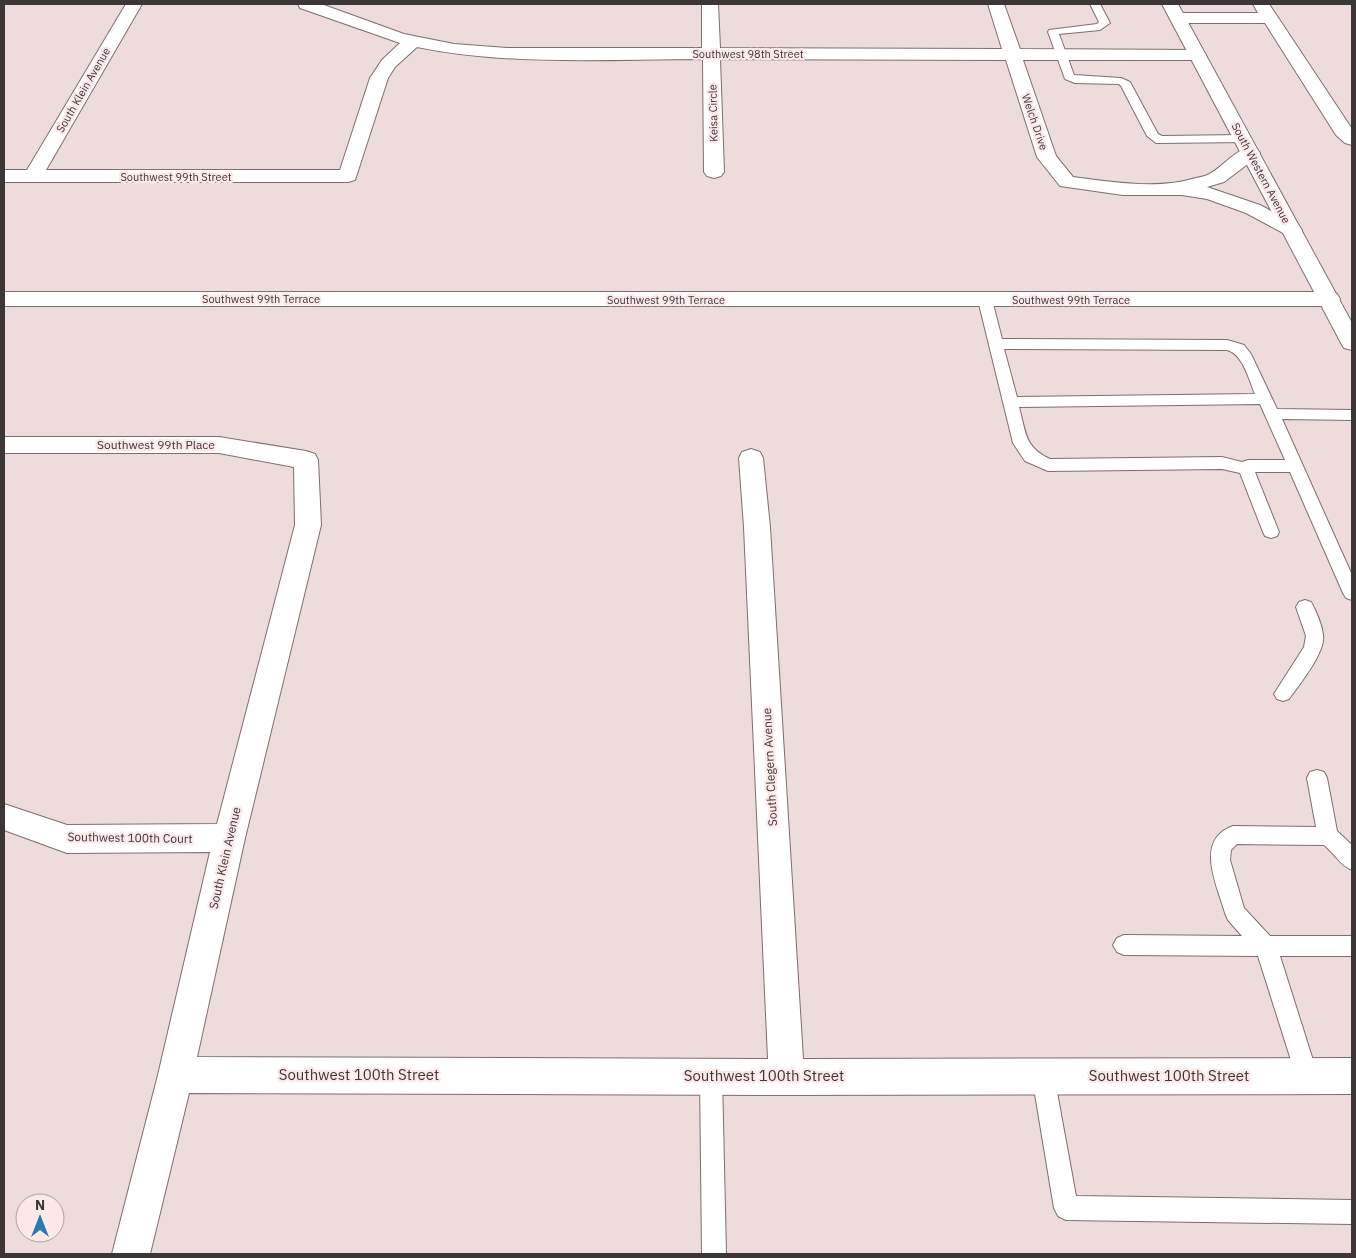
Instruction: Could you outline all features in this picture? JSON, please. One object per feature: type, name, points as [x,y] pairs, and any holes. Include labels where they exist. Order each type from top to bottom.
[{"type":"street","name":"South Klein Avenue","points":[[34,176],[134,4]]},
{"type":"street","name":"Southwest 98th Street","points":[[306,4],[386,35],[454,49],[507,53],[1197,55]]},
{"type":"street","name":"Keisa Circle","points":[[710,4],[714,172]]},
{"type":"street","name":"Welch Drive","points":[[996,4],[1047,157],[1068,182],[1123,189],[1182,188],[1211,194],[1240,204],[1292,230]]},
{"type":"street","points":[[1174,11],[1265,11],[1343,131],[1352,139]]},
{"type":"street","name":"South Western Avenue","points":[[1174,11],[1352,343]]},
{"type":"street","name":"Southwest 99th Street","points":[[4,176],[348,176],[379,78],[388,64],[414,41]]},
{"type":"street","name":"Welch Drive","points":[[1182,188],[1217,178],[1247,146]]},
{"type":"street","name":"Southwest 99th Terrace","points":[[4,299],[1329,299]]},
{"type":"street","name":"Southwest 99th Place","points":[[4,445],[219,445],[306,460]]},
{"type":"street","name":"South Clegern Avenue","points":[[751,458],[757,528],[786,1077]]},
{"type":"street","name":"South Klein Avenue","points":[[131,1254],[176,1075],[229,838],[308,525],[306,460]]},
{"type":"street","name":"Southwest 100th Court","points":[[4,817],[66,840],[229,838]]},
{"type":"street","name":"Southwest 100th Street","points":[[176,1075],[1352,1076]]},
{"type":"lane","points":[[1095,4],[1105,23],[1100,27],[1053,32],[1070,77],[1075,80],[1120,81],[1126,84],[1152,136],[1160,140],[1247,146]]},
{"type":"lane","points":[[985,300],[1021,443],[1031,457],[1048,465],[1222,463],[1246,469],[1248,466],[1295,466]]},
{"type":"lane","points":[[996,344],[1227,345],[1239,348],[1246,357],[1352,594]]},
{"type":"lane","points":[[1010,402],[1265,399]]},
{"type":"lane","points":[[1271,414],[1352,415]]},
{"type":"lane","points":[[1246,469],[1271,532]]},
{"type":"lane","points":[[1283,694],[1313,648],[1315,636],[1305,607]]},
{"type":"lane","points":[[1317,778],[1328,836]]},
{"type":"lane","points":[[1307,1076],[1266,946],[1236,913],[1220,860],[1221,846],[1233,835],[1328,836],[1342,847],[1352,861]]},
{"type":"lane","points":[[1124,945],[1352,946]]},
{"type":"lane","points":[[711,1076],[714,1254]]},
{"type":"lane","points":[[1043,1076],[1066,1208],[1352,1212]]}]
